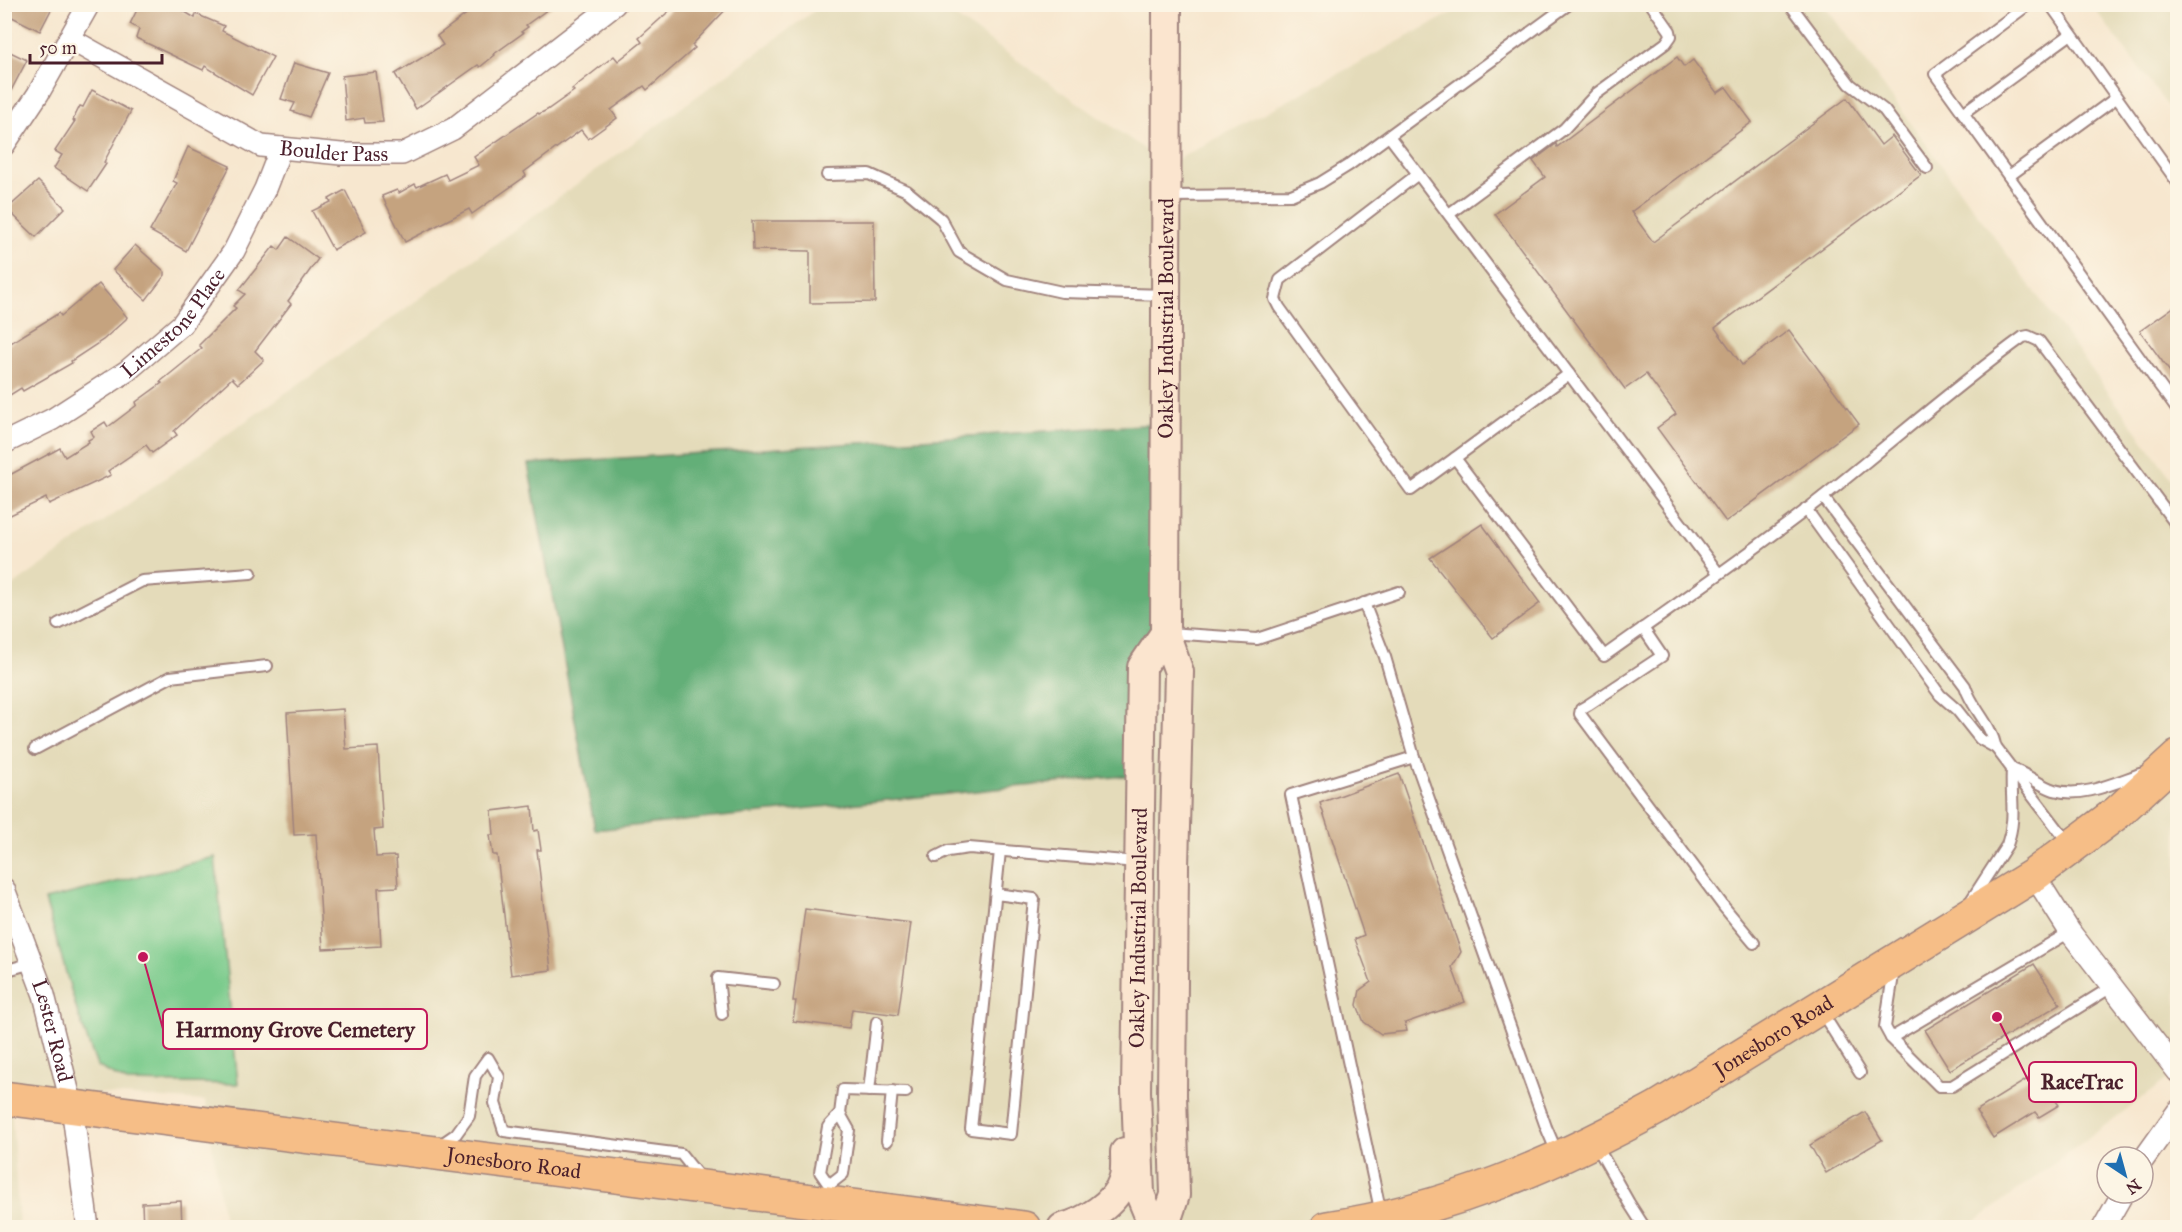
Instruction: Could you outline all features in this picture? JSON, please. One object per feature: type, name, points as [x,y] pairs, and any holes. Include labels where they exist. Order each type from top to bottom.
[{"type":"highway","name":"Jonesboro Road","points":[[1326,1227],[1381,1217],[1475,1192],[1560,1159],[1657,1108],[2034,875],[2118,812],[2174,760]]},
{"type":"highway","name":"Jonesboro Road","points":[[4,1098],[708,1188],[828,1194],[1003,1226]]},
{"type":"street","points":[[4,145],[38,94],[89,4]]},
{"type":"street","name":"Boulder Pass","points":[[70,39],[261,146],[341,154],[402,154],[453,129],[615,4]]},
{"type":"street","name":"Oakley Industrial Boulevard","points":[[1164,1227],[1175,1195],[1172,1095],[1179,672],[1165,633],[1167,4]]},
{"type":"street","name":"Limestone Place","points":[[4,444],[53,419],[127,371],[182,324],[234,251],[265,189],[281,148]]},
{"type":"street","name":"Oakley Industrial Boulevard","points":[[1154,1227],[1140,1194],[1136,1091],[1142,668],[1165,633]]},
{"type":"street","points":[[2034,875],[2070,932],[2178,1072]]},
{"type":"street","name":"Lester Road","points":[[4,890],[44,995],[72,1106],[87,1227]]},
{"type":"street","points":[[1062,1227],[1086,1217],[1109,1202],[1120,1189],[1124,1178],[1124,1002],[1138,984]]},
{"type":"street","points":[[2154,1145],[2178,1111]]},
{"type":"street","points":[[2103,1227],[2116,1205]]},
{"type":"lane","points":[[1167,196],[1291,195],[1330,177],[1569,4]]},
{"type":"lane","points":[[1449,214],[1564,129],[1596,94],[1666,43],[1671,36],[1670,31],[1652,4]]},
{"type":"lane","points":[[1790,4],[1850,84],[1884,110],[1927,168]]},
{"type":"lane","points":[[2030,4],[1935,74],[2178,411]]},
{"type":"lane","points":[[2050,4],[2178,183]]},
{"type":"lane","points":[[1963,113],[2071,34]]},
{"type":"lane","points":[[2009,176],[2116,98]]},
{"type":"lane","points":[[1389,136],[1719,574]]},
{"type":"lane","points":[[827,175],[869,174],[907,191],[941,219],[959,252],[1007,280],[1062,292],[1166,295]]},
{"type":"lane","points":[[1419,174],[1280,280],[1275,299],[1279,308],[1412,490],[1569,374]]},
{"type":"lane","points":[[1455,458],[1604,656],[1822,497],[1982,367],[2028,336],[2039,340],[2178,527]]},
{"type":"lane","points":[[1822,497],[1965,686],[1968,698],[1990,729],[1996,748],[2072,848]]},
{"type":"lane","points":[[1806,509],[1940,695],[1957,710],[1980,739],[1996,748]]},
{"type":"lane","points":[[58,624],[142,581],[251,573]]},
{"type":"lane","points":[[1165,633],[1257,639],[1399,592]]},
{"type":"lane","points":[[1364,603],[1385,657],[1414,757],[1546,1127],[1560,1159]]},
{"type":"lane","points":[[1643,628],[1662,656],[1581,709],[1580,714],[1724,907],[1754,943]]},
{"type":"lane","points":[[35,749],[171,677],[267,666]]},
{"type":"lane","points":[[1381,1217],[1291,795],[1414,757]]},
{"type":"lane","points":[[2012,769],[2024,773],[2044,786],[2071,793],[2090,791],[2174,760]]},
{"type":"lane","points":[[1953,927],[2007,845],[2013,826],[2012,769]]},
{"type":"lane","points":[[936,857],[948,851],[969,848],[1140,862]]},
{"type":"lane","points":[[996,894],[1034,899],[1011,1134],[971,1129],[1000,851]]},
{"type":"lane","points":[[1891,1038],[2070,932]]},
{"type":"lane","points":[[1896,962],[1885,1027],[1891,1038],[1940,1086],[1952,1086],[2113,986]]},
{"type":"lane","points":[[4,971],[32,963]]},
{"type":"lane","points":[[722,1014],[718,978],[774,984]]},
{"type":"lane","points":[[1819,1008],[1860,1073]]},
{"type":"lane","points":[[868,1090],[877,1022]]},
{"type":"lane","points":[[429,1152],[456,1134],[469,1116],[476,1076],[488,1058],[499,1077],[495,1103],[504,1131],[681,1154],[708,1188]]},
{"type":"lane","points":[[828,1194],[820,1172],[828,1127],[840,1114],[843,1089],[906,1092]]},
{"type":"lane","points":[[887,1141],[892,1091]]},
{"type":"lane","points":[[828,1194],[843,1174],[849,1130],[840,1114]]},
{"type":"lane","points":[[1594,1142],[1629,1203],[1646,1227]]},
{"type":"shaded area","points":[[822,5],[938,5],[1167,165],[1467,5],[1824,5],[2177,486],[2177,1072],[1968,1227],[225,1227],[205,1101],[10,1087],[19,1227],[5,1227],[4,592],[450,277]],"holes":[[[1171,423],[595,830],[528,464]]]},
{"type":"shaded area","points":[[2092,5],[2177,5],[2177,119]]},
{"type":"green space","points":[[1172,423],[1143,774],[595,830],[528,464]]},
{"type":"green space","points":[[215,857],[238,1084],[127,1082],[97,1066],[78,1014],[45,900]]},
{"type":"building","points":[[4,4],[54,4],[40,31],[4,13]]},
{"type":"building","points":[[140,4],[172,4],[195,18],[196,14],[224,26],[222,31],[273,57],[252,95],[205,66],[203,70],[136,38],[139,29],[130,24]]},
{"type":"building","points":[[480,4],[555,4],[526,25],[528,27],[521,32],[523,33],[480,67],[478,65],[416,109],[395,74],[443,45],[437,36]]},
{"type":"building","points":[[677,4],[731,4],[692,45],[695,48],[647,90],[644,86],[611,110],[617,118],[588,139],[581,130],[524,172],[526,176],[472,214],[469,209],[405,242],[382,196],[397,190],[399,193],[415,184],[417,187],[445,174],[448,180],[479,165],[474,157],[574,91],[572,89],[614,56],[618,61],[642,42],[639,38]]},
{"type":"building","points":[[4,49],[27,60],[4,104]]},
{"type":"building","points":[[1677,57],[1684,67],[1693,60],[1717,93],[1726,87],[1752,122],[1631,212],[1653,242],[1847,98],[1881,145],[1892,136],[1921,175],[1715,328],[1742,365],[1789,330],[1859,424],[1726,522],[1657,428],[1676,414],[1646,374],[1625,389],[1495,214],[1545,177],[1533,161],[1556,144],[1557,147]]},
{"type":"building","points":[[294,63],[328,73],[309,117],[291,111],[295,103],[281,99]]},
{"type":"building","points":[[376,72],[383,122],[365,123],[364,118],[346,121],[342,76]]},
{"type":"building","points":[[92,90],[131,111],[104,162],[106,164],[88,191],[54,168],[62,155],[55,151],[75,121],[73,120],[80,106],[83,107]]},
{"type":"building","points":[[188,147],[230,166],[186,251],[150,231],[177,183],[173,181]]},
{"type":"building","points":[[38,181],[65,208],[36,237],[7,209]]},
{"type":"building","points":[[345,190],[366,232],[333,250],[312,211],[331,202],[329,199]]},
{"type":"building","points":[[752,221],[874,221],[875,302],[810,303],[810,251],[753,250]]},
{"type":"building","points":[[288,237],[318,259],[288,301],[291,304],[255,351],[264,360],[238,384],[232,378],[174,431],[177,435],[152,453],[146,445],[108,471],[111,475],[49,504],[46,498],[4,518],[4,478],[60,448],[65,457],[94,437],[91,431],[105,422],[108,427],[137,405],[136,402],[202,348],[199,345],[236,308],[233,306],[245,294],[239,290],[274,246],[279,250]]},
{"type":"building","points":[[135,245],[165,272],[146,300],[113,270]]},
{"type":"building","points":[[99,284],[127,317],[126,319],[103,340],[71,361],[72,363],[23,391],[21,388],[10,395],[4,387],[4,347],[59,313],[61,316]]},
{"type":"building","points":[[2178,304],[2178,383],[2140,331]]},
{"type":"building","points":[[1482,524],[1540,603],[1493,638],[1430,558]]},
{"type":"building","points":[[343,709],[346,749],[378,747],[383,829],[374,830],[376,857],[396,856],[398,887],[378,888],[381,946],[323,949],[316,834],[294,835],[287,713]]},
{"type":"building","points":[[1399,774],[1461,952],[1452,967],[1465,1002],[1405,1023],[1407,1031],[1381,1034],[1364,1022],[1357,1005],[1360,990],[1371,982],[1355,939],[1364,935],[1320,803]]},
{"type":"building","points":[[532,806],[534,831],[538,830],[541,850],[537,850],[551,970],[511,975],[497,855],[493,855],[490,835],[494,835],[492,811]]},
{"type":"building","points":[[805,909],[911,923],[898,1015],[852,1009],[849,1028],[793,1021],[796,1001],[793,1001]]},
{"type":"building","points":[[2034,964],[2060,1004],[1950,1070],[1925,1030]]},
{"type":"building","points":[[2055,1062],[2072,1089],[2055,1100],[2059,1105],[2039,1117],[2035,1112],[1993,1138],[1976,1111]]},
{"type":"building","points":[[1865,1112],[1882,1140],[1826,1173],[1810,1145]]},
{"type":"building","points":[[181,1201],[182,1227],[143,1227],[142,1203]]},
{"type":"place","name":"Harmony Grove Cemetery","points":[[143,957]]},
{"type":"place","name":"RaceTrac","points":[[1997,1017]]}]
